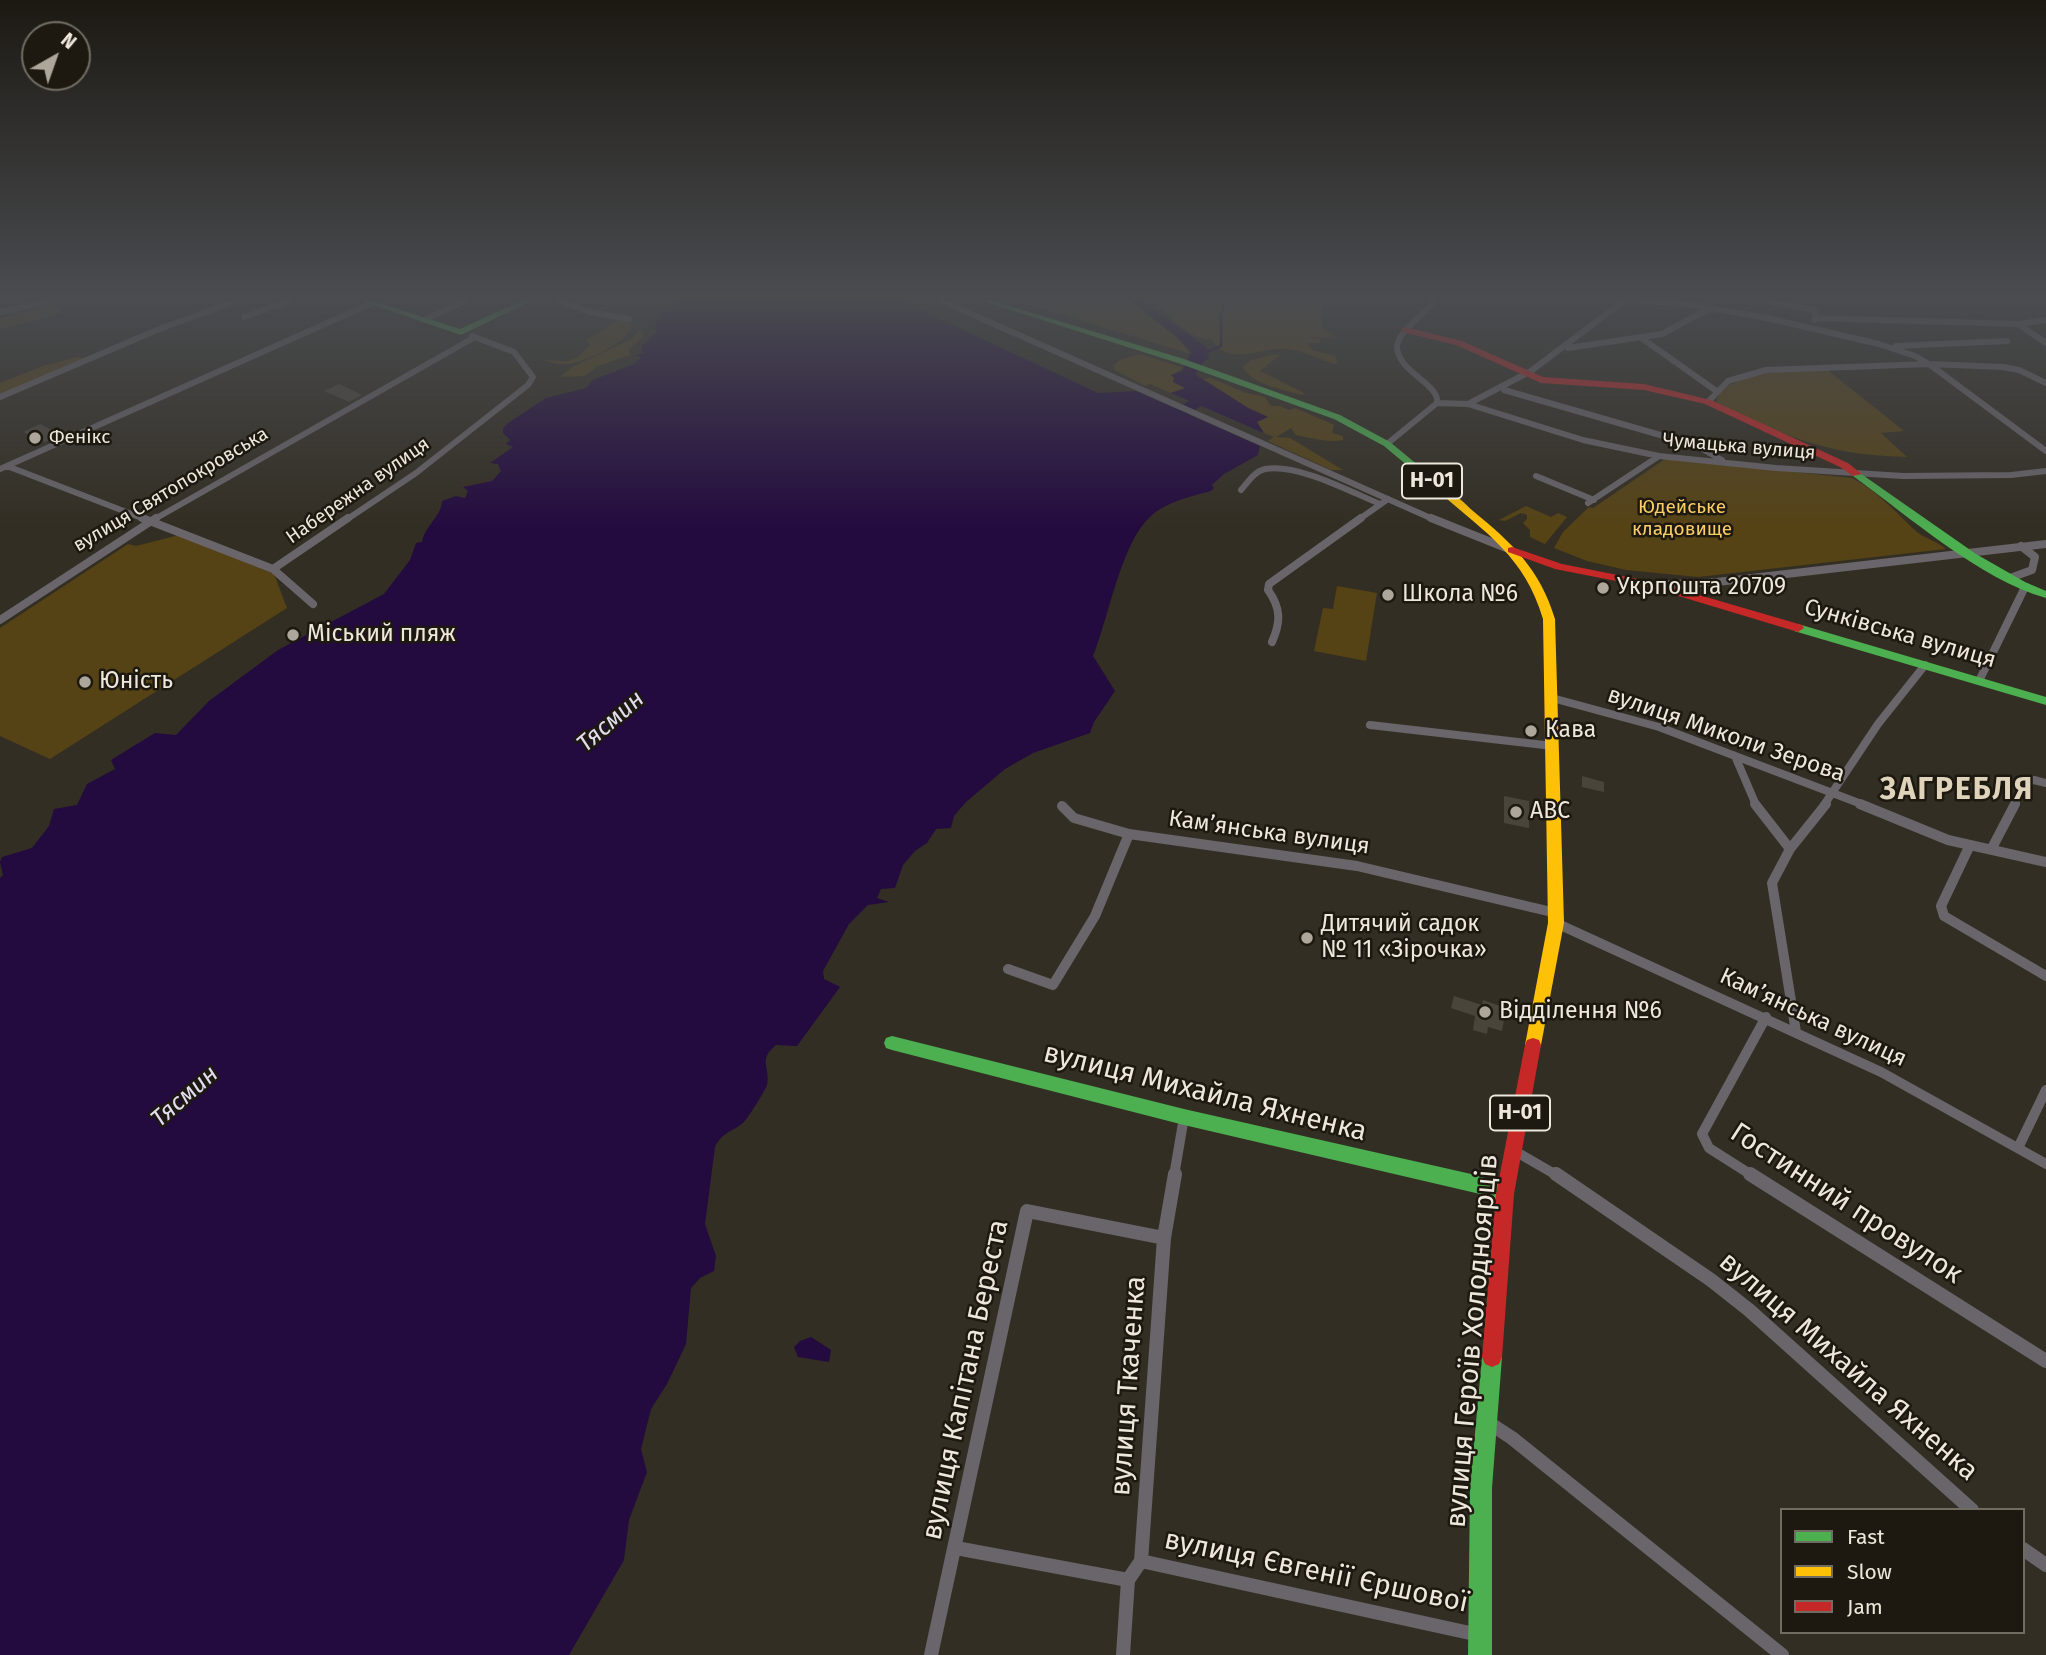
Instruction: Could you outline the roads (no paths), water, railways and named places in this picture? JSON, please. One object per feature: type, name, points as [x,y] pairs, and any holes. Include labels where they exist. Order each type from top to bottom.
[{"type":"street","points":[[0,397],[46,377]]},
{"type":"street","points":[[3,466],[201,377]]},
{"type":"street","name":"вулиця Святопокровська","points":[[0,620],[153,520],[396,377]]},
{"type":"street","name":"Набережна вулиця","points":[[273,569],[416,473],[528,385],[533,377]]},
{"type":"street","name":"Сунківська вулиця","points":[[1111,377],[1344,480],[1384,502]]},
{"type":"street","name":"Н-01","points":[[1228,377],[1314,408],[1387,444],[1512,550],[1536,575]]},
{"type":"street","points":[[1387,444],[1437,400],[1415,377]]},
{"type":"street","points":[[1468,404],[1504,390],[1524,377]]},
{"type":"street","points":[[1536,377],[1554,382],[1644,387],[1711,396],[1730,381],[1740,377]]},
{"type":"street","points":[[1689,377],[1711,396],[1856,473],[1967,552],[2025,587],[2046,595]]},
{"type":"street","points":[[1947,377],[2046,451]]},
{"type":"street","points":[[1504,390],[1695,445],[1726,463]]},
{"type":"street","name":"Чумацька вулиця","points":[[1437,400],[1468,404],[1583,440],[1659,456],[1856,473],[1935,476],[2046,471]]},
{"type":"street","points":[[1535,476],[1591,502],[1659,456]]},
{"type":"street","points":[[3,466],[153,520],[273,569],[313,604]]},
{"type":"street","name":"Сунківська вулиця","points":[[1241,490],[1258,471],[1268,468],[1320,481],[1559,567],[1654,585],[2046,701]]},
{"type":"street","points":[[1272,642],[1279,630],[1281,610],[1268,590],[1269,584],[1384,502]]},
{"type":"street","points":[[1654,585],[1717,582],[2046,544]]},
{"type":"street","points":[[2010,578],[2032,570],[2035,557],[2021,546]]},
{"type":"street","points":[[1536,575],[1559,567]]},
{"type":"street","name":"вулиця Героїв Холодноярців","points":[[1480,1655],[1485,1420],[1505,1194],[1556,918],[1549,619],[1547,601],[1536,575]]},
{"type":"street","points":[[1979,681],[2025,587]]},
{"type":"street","points":[[1796,1032],[1773,900],[1773,883],[1790,849],[1834,793],[1878,724],[1925,665]]},
{"type":"street","name":"вулиця Миколи Зерова","points":[[1552,698],[1630,718],[1834,793],[1948,840],[2046,862]]},
{"type":"street","points":[[1370,725],[1553,746]]},
{"type":"street","points":[[1735,756],[1753,803],[1768,827],[1790,849]]},
{"type":"street","points":[[1992,848],[2026,782],[2034,780],[2046,783]]},
{"type":"street","name":"Камʼянська вулиця","points":[[1062,806],[1074,818],[1129,834],[1357,866],[1556,918],[1932,1098],[2046,1164]]},
{"type":"street","points":[[1008,969],[1053,985],[1095,916],[1129,834]]},
{"type":"street","points":[[1970,845],[1941,906],[1944,916],[2046,976]]},
{"type":"street","name":"Гостинний провулок","points":[[1766,1017],[1706,1124],[1702,1134],[1709,1148],[2046,1361]]},
{"type":"street","name":"вулиця Михайла Яхненка","points":[[892,1043],[1184,1117],[1480,1185],[1505,1194]]},
{"type":"street","points":[[2018,1148],[2046,1090]]},
{"type":"street","name":"вулиця Ткаченка","points":[[1141,1562],[1164,1238],[1184,1117]]},
{"type":"street","name":"вулиця Михайла Яхненка","points":[[1513,1150],[1543,1165],[1711,1280],[1749,1310],[1970,1508]]},
{"type":"street","name":"вулиця Капітана Береста","points":[[931,1655],[1027,1211],[1164,1238]]},
{"type":"street","points":[[1485,1420],[1513,1438],[1783,1655]]},
{"type":"street","points":[[956,1548],[1128,1580]]},
{"type":"street","points":[[2025,1550],[2046,1564]]},
{"type":"street","points":[[1124,1655],[1128,1580],[1141,1562]]},
{"type":"street","name":"вулиця Євгенії Єршової","points":[[1141,1562],[1479,1635]]},
{"type":"water","points":[[600,377],[1064,377],[1098,393],[1136,391],[1260,446],[1258,455],[1224,474],[1212,485],[1214,488],[1211,491],[1180,500],[1151,516],[1132,543],[1093,656],[1115,691],[1094,722],[1090,733],[1033,753],[1005,769],[966,802],[954,816],[951,828],[936,829],[927,843],[915,851],[903,865],[895,888],[881,889],[877,898],[889,902],[868,905],[849,924],[823,971],[824,979],[840,987],[797,1046],[776,1045],[767,1055],[767,1085],[745,1121],[724,1135],[715,1147],[705,1224],[716,1256],[714,1271],[700,1278],[691,1288],[686,1344],[667,1384],[651,1409],[641,1449],[647,1472],[629,1520],[624,1560],[569,1655],[0,1655],[2,857],[32,848],[49,826],[54,809],[77,805],[87,784],[115,769],[111,760],[155,733],[176,735],[209,701],[278,650],[384,594],[410,560],[416,543],[422,542],[442,501],[456,496],[465,498],[468,491],[463,487],[492,481],[501,471],[498,464],[490,463],[513,447],[506,444],[510,440],[503,433],[503,428],[546,398],[586,388],[593,380]]},
{"type":"water","points":[[1200,377],[1248,408],[1268,417],[1257,422],[1264,433],[1171,393],[1185,388],[1173,382],[1174,378]]},
{"type":"water","points":[[811,1337],[831,1350],[829,1362],[798,1357],[794,1347],[800,1341]]},
{"type":"waterway","name":"Тясмин","points":[[1163,419],[1200,400],[1204,395],[1195,381]]},
{"type":"place","name":"Фенікс","points":[[35,438]]},
{"type":"place","name":"Укрпошта 20709","points":[[1603,588]]},
{"type":"place","name":"Школа №6","points":[[1388,595]]},
{"type":"place","name":"Міський пляж","points":[[293,635]]},
{"type":"place","name":"Юність","points":[[85,682]]},
{"type":"place","name":"Кава","points":[[1531,731]]},
{"type":"place","name":"ABC","points":[[1516,812]]},
{"type":"place","name":"Дитячий садок № 11 «Зірочка»","points":[[1307,938]]},
{"type":"place","name":"Відділення №6","points":[[1485,1012]]},
{"type":"district","name":"ЗАГРЕБЛЯ","points":[[1957,791]]},
{"type":"park label","name":"Юдейське кладовище","points":[[1682,519]]}]
